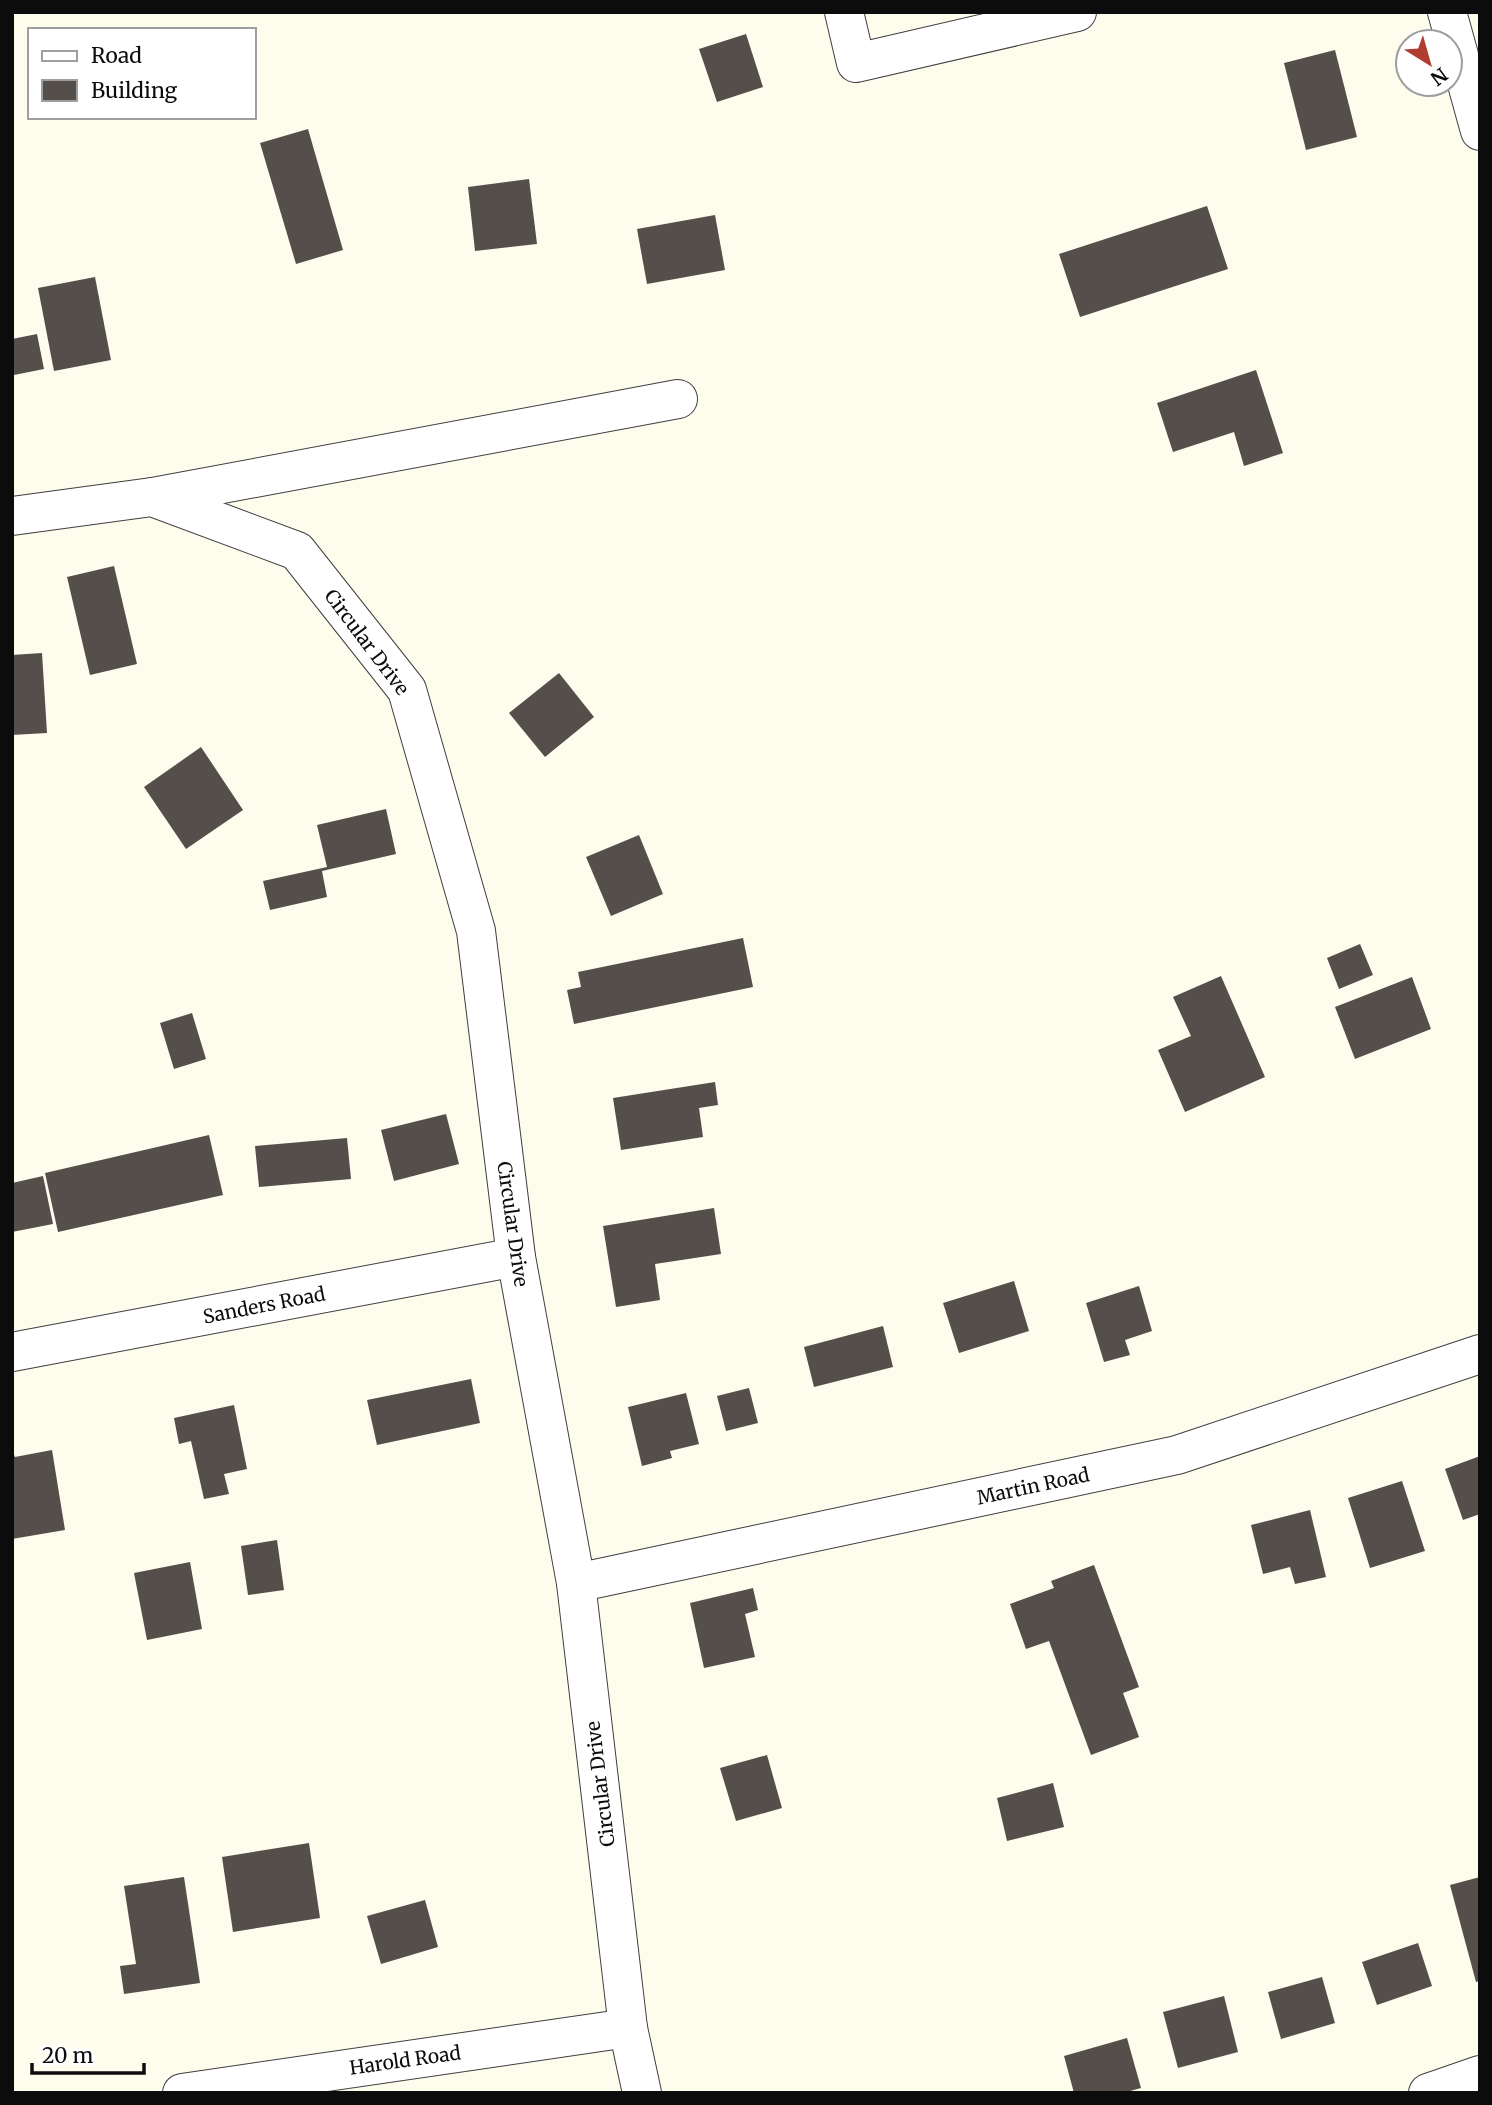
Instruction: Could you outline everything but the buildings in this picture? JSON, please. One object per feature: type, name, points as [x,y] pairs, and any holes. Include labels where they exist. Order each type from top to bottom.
[{"type":"street","points":[[844,12],[856,63],[1077,12]]},
{"type":"street","points":[[1447,12],[1480,131]]},
{"type":"street","name":"Circular Drive","points":[[12,516],[152,497],[678,400]]},
{"type":"street","name":"Circular Drive","points":[[152,497],[297,551],[407,690],[476,931],[516,1257],[576,1583],[628,2028],[642,2093]]},
{"type":"street","name":"Sanders Road","points":[[12,1353],[516,1257]]},
{"type":"street","name":"Martin Road","points":[[576,1583],[1177,1455],[1480,1354]]},
{"type":"street","name":"Harold Road","points":[[182,2093],[628,2028]]},
{"type":"street","points":[[1428,2093],[1480,2076]]}]
